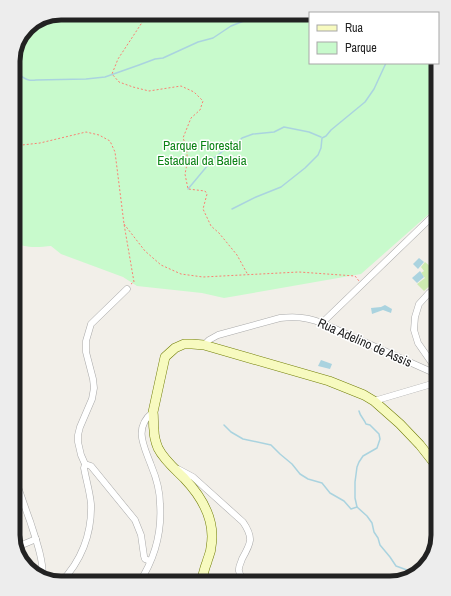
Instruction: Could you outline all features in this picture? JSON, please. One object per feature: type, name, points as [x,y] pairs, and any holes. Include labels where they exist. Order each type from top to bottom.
[{"type":"street","points":[[322,323],[431,218]]},
{"type":"street","points":[[66,576],[79,559],[87,541],[91,517],[91,503],[84,468],[85,464],[78,442],[80,427],[92,399],[94,388],[86,352],[86,341],[91,324],[127,289]]},
{"type":"street","points":[[431,292],[419,304],[415,317],[414,330],[418,343],[431,362]]},
{"type":"street","name":"Rua Adelino de Assis","points":[[204,345],[218,335],[289,316],[302,317],[312,319],[431,368]]},
{"type":"street","points":[[204,576],[211,548],[211,522],[195,491],[171,465],[159,449],[154,432],[153,412],[165,357],[175,348],[184,344],[204,345],[346,387],[374,401],[400,424],[431,459]]},
{"type":"street","points":[[374,401],[431,385]]},
{"type":"street","points":[[142,576],[155,549],[160,526],[160,503],[156,479],[142,441],[144,424],[148,416],[153,412]]},
{"type":"street","points":[[85,464],[92,466],[135,520],[141,535],[145,559],[150,561]]},
{"type":"street","points":[[171,465],[193,477],[243,522],[250,534],[250,544],[240,564],[239,570],[241,576]]},
{"type":"street","points":[[20,494],[36,539],[43,572]]},
{"type":"street","points":[[21,545],[36,539]]},
{"type":"path","points":[[144,20],[118,59],[112,74],[119,82],[149,91],[181,86],[194,92],[203,101],[200,110],[191,118],[183,138],[187,148],[187,164],[185,174],[188,189],[205,191],[207,194],[203,209],[211,226],[219,233],[237,255],[248,275]]},
{"type":"path","points":[[20,147],[22,145],[40,143],[86,132],[99,135],[110,141],[115,152],[124,224],[134,282],[127,289]]},
{"type":"path","points":[[124,224],[145,251],[161,265],[182,274],[203,277],[299,272],[355,276],[361,285]]},
{"type":"green space","name":"Parque Florestal Estadual da Baleia","points":[[56,20],[309,20],[309,64],[431,64],[431,212],[361,274],[224,298],[202,293],[137,286],[123,277],[61,254],[51,246],[31,247],[21,245],[20,58],[21,50],[28,36],[34,30],[48,22]]},
{"type":"green space","points":[[425,262],[431,267],[431,285],[424,291],[417,284],[425,278],[421,273],[424,271],[421,267]]},
{"type":"water","points":[[419,258],[424,262],[418,269],[413,264]]},
{"type":"water","points":[[420,271],[424,277],[417,283],[412,278]]},
{"type":"water","points":[[385,305],[392,309],[391,313],[383,310],[372,314],[371,308]]},
{"type":"water","points":[[321,360],[332,364],[330,369],[318,366]]},
{"type":"waterway","points":[[20,75],[29,80],[86,79],[105,77],[155,59],[163,58],[198,42],[213,38],[231,26],[246,20]]},
{"type":"waterway","points":[[232,209],[281,187],[305,168],[318,155],[321,148],[322,138],[365,102],[374,89],[386,64]]},
{"type":"waterway","points":[[188,189],[213,159],[224,150],[233,147],[242,138],[253,134],[274,132],[284,127],[309,132],[321,137]]},
{"type":"waterway","points":[[359,411],[366,424],[370,425],[379,434],[380,439],[377,448],[363,456],[357,467],[355,482],[355,498],[357,507],[372,523],[380,545],[396,566],[407,570],[408,572]]},
{"type":"waterway","points":[[224,425],[231,432],[243,439],[271,445],[292,464],[300,474],[308,479],[322,483],[330,493],[344,501],[351,509],[357,507]]}]
